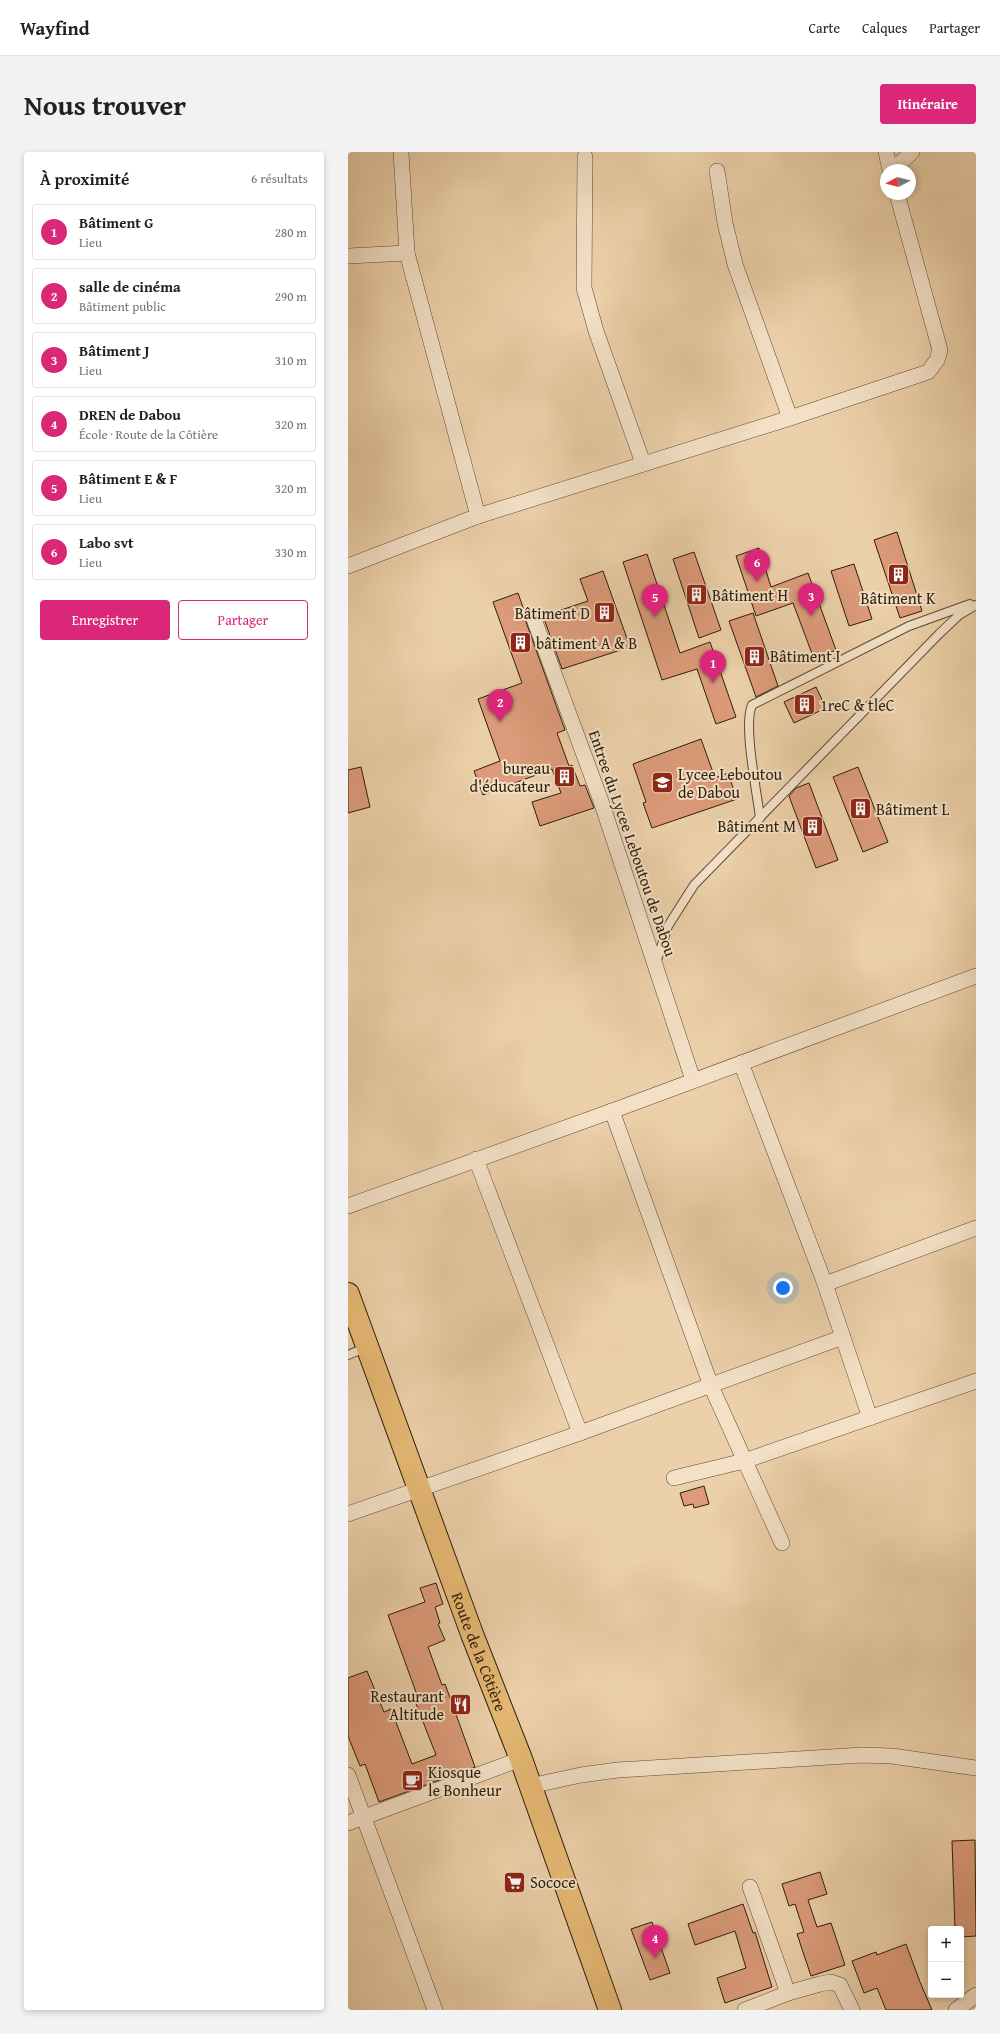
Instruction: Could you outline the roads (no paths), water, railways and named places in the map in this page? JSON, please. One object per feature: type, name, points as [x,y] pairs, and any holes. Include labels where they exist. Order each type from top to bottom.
[{"type":"main road","name":"Route de la Côtière","points":[[348,1294],[472,1634],[521,1759],[610,2010]]},
{"type":"street","points":[[400,152],[407,253],[478,516]]},
{"type":"street","points":[[886,152],[890,164]]},
{"type":"street","points":[[899,164],[912,152]]},
{"type":"street","points":[[585,157],[584,288],[596,331],[643,463]]},
{"type":"street","points":[[717,171],[725,223],[735,264],[790,418]]},
{"type":"street","points":[[348,566],[478,516],[790,418],[928,372],[937,360],[940,350],[899,200]]},
{"type":"street","points":[[348,256],[407,253]]},
{"type":"street","name":"Entree du Lycee Leboutou de Dabou","points":[[534,619],[602,801],[693,1080]]},
{"type":"street","points":[[348,1206],[612,1111],[976,976]]},
{"type":"street","points":[[741,1063],[825,1284],[870,1418]]},
{"type":"street","points":[[612,1111],[711,1386],[782,1543]]},
{"type":"street","points":[[476,1160],[580,1433]]},
{"type":"street","points":[[825,1284],[976,1228]]},
{"type":"street","points":[[348,1514],[711,1386],[843,1336]]},
{"type":"street","points":[[674,1478],[744,1461],[976,1381]]},
{"type":"street","points":[[530,1786],[581,1775],[618,1770],[862,1755],[892,1756],[976,1768]]},
{"type":"street","points":[[348,1822],[521,1759]]},
{"type":"street","points":[[348,1775],[434,2010]]},
{"type":"street","points":[[750,1887],[788,1993]]},
{"type":"street","points":[[745,2010],[788,1993],[831,1982],[840,1985],[852,2010]]},
{"type":"street","points":[[956,2010],[976,1995]]},
{"type":"lane","points":[[760,818],[749,731],[749,713],[752,705],[909,626],[976,603]]},
{"type":"lane","points":[[656,966],[668,926],[694,886],[939,634],[959,615],[976,603]]},
{"type":"lane","points":[[348,1355],[368,1347]]},
{"type":"place","name":"Bâtiment K","points":[[898,575]]},
{"type":"place","name":"Labo svt","points":[[757,582]]},
{"type":"place","name":"Bâtiment H","points":[[697,595]]},
{"type":"place","name":"Bâtiment D","points":[[605,613]]},
{"type":"place","name":"Bâtiment J","points":[[811,616]]},
{"type":"place","name":"Bâtiment E & F","points":[[655,617]]},
{"type":"place","name":"bâtiment A & B","points":[[521,643]]},
{"type":"place","name":"Bâtiment I","points":[[755,656]]},
{"type":"place","name":"Bâtiment G","points":[[713,683]]},
{"type":"place","name":"1reC & tleC","points":[[805,705]]},
{"type":"place","name":"salle de cinéma","points":[[500,722]]},
{"type":"place","name":"bureau d'éducateur","points":[[565,777]]},
{"type":"place","name":"Lycee Leboutou de Dabou","points":[[662,783]]},
{"type":"place","name":"Bâtiment L","points":[[860,809]]},
{"type":"place","name":"Bâtiment M","points":[[812,826]]},
{"type":"place","name":"Restaurant Altitude","points":[[460,1705]]},
{"type":"place","name":"Kiosque le Bonheur","points":[[412,1781]]},
{"type":"place","name":"Sococe","points":[[515,1882]]},
{"type":"place","name":"DREN de Dabou","points":[[655,1958]]}]
